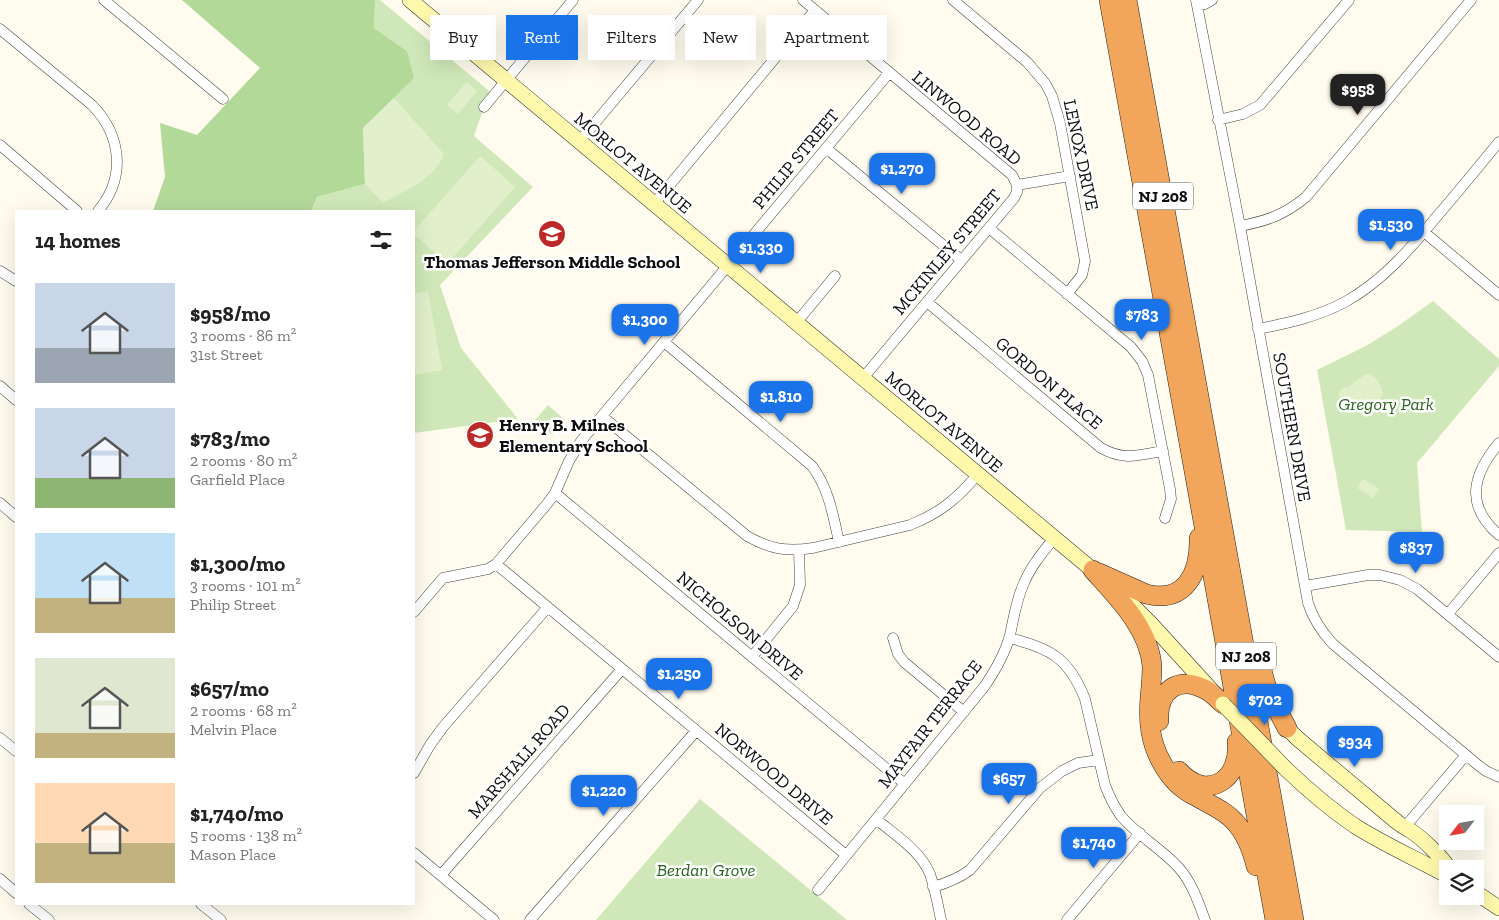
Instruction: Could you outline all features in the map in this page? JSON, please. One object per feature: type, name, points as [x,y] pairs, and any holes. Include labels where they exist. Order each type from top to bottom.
[{"type":"highway","name":"NJ 208","points":[[1109,0],[1275,920]]},
{"type":"highway","name":"NJ 208","points":[[1127,0],[1294,920]]},
{"type":"highway","points":[[1198,392],[1221,480],[1260,665],[1268,692],[1287,728]]},
{"type":"highway","points":[[1093,570],[1154,596],[1170,595],[1183,587],[1194,574],[1199,557],[1195,472]]},
{"type":"highway","points":[[1093,570],[1131,616],[1147,646],[1152,674],[1150,730],[1152,741],[1162,764],[1169,775],[1181,787],[1226,814],[1242,830],[1255,863],[1266,920]]},
{"type":"highway","points":[[1223,704],[1208,691],[1184,684],[1170,689],[1160,702],[1160,728],[1171,760],[1183,776],[1204,786],[1217,783],[1228,776],[1236,763],[1238,747],[1229,661]]},
{"type":"street","points":[[104,0],[223,99]]},
{"type":"street","name":"MORLOT AVENUE","points":[[410,0],[1093,570],[1151,624],[1199,675],[1223,704],[1286,769],[1318,798],[1355,825],[1388,845],[1439,871]]},
{"type":"street","points":[[579,142],[698,0]]},
{"type":"street","name":"LINWOOD ROAD","points":[[803,0],[1012,175],[1017,185]]},
{"type":"street","name":"LENOX DRIVE","points":[[953,0],[1026,62],[1045,83],[1057,109],[1085,261],[1082,275],[1067,294]]},
{"type":"street","points":[[1197,2],[1205,4],[1212,0]]},
{"type":"street","points":[[1218,120],[1243,114],[1260,105],[1349,0]]},
{"type":"street","points":[[1240,226],[1276,217],[1287,212],[1306,197],[1471,0]]},
{"type":"street","points":[[484,106],[570,1]]},
{"type":"street","name":"SOUTHERN DRIVE","points":[[1197,2],[1311,613],[1329,639],[1466,755],[1486,771],[1499,777]]},
{"type":"street","points":[[654,204],[815,10]]},
{"type":"street","points":[[0,29],[92,105],[102,115],[108,125],[116,151],[117,164],[112,189],[107,200],[99,210]]},
{"type":"street","name":"PHILIP STREET","points":[[415,611],[443,578],[488,570],[496,564],[555,493],[574,450],[889,73]]},
{"type":"street","points":[[1258,329],[1299,321],[1329,310],[1371,286],[1390,269],[1424,232],[1499,142]]},
{"type":"street","points":[[0,145],[76,210]]},
{"type":"street","points":[[826,148],[961,260]]},
{"type":"street","name":"MCKINLEY STREET","points":[[863,378],[1014,198],[1017,192],[1017,185],[1070,176]]},
{"type":"street","points":[[989,228],[1131,347],[1142,361],[1148,375],[1171,499],[1165,518]]},
{"type":"street","points":[[1424,232],[1498,293]]},
{"type":"street","points":[[0,271],[15,280]]},
{"type":"street","points":[[796,323],[835,276]]},
{"type":"street","name":"GORDON PLACE","points":[[926,302],[1101,448],[1118,456],[1127,457],[1163,451]]},
{"type":"street","points":[[664,342],[812,466],[826,489],[839,542]]},
{"type":"street","points":[[0,386],[15,399]]},
{"type":"street","points":[[602,416],[746,536],[783,550],[799,550],[839,542],[924,520],[948,506],[978,474]]},
{"type":"street","points":[[1499,442],[1484,462],[1477,479],[1476,488],[1478,506],[1487,523],[1499,534]]},
{"type":"street","name":"NICHOLSON DRIVE","points":[[555,493],[905,784]]},
{"type":"street","points":[[0,503],[15,516]]},
{"type":"street","name":"MAYFAIR TERRACE","points":[[818,890],[984,687],[1003,654],[1024,583],[1032,566],[1054,538]]},
{"type":"street","points":[[752,657],[793,606],[800,585],[799,550]]},
{"type":"street","points":[[1448,614],[1499,553]]},
{"type":"street","name":"NORWOOD DRIVE","points":[[496,564],[846,855]]},
{"type":"street","points":[[1305,586],[1368,575],[1390,577],[1417,589],[1499,657]]},
{"type":"street","points":[[415,771],[443,727],[548,607]]},
{"type":"street","points":[[893,638],[898,654],[904,662],[964,712]]},
{"type":"street","points":[[1009,638],[1032,643],[1045,649],[1056,656],[1072,673],[1084,699],[1105,785],[1115,807],[1128,823],[1180,870],[1197,897],[1205,920]]},
{"type":"street","name":"MARSHALL ROAD","points":[[441,875],[622,669]]},
{"type":"street","points":[[1287,728],[1444,860]]},
{"type":"street","points":[[530,920],[696,731]]},
{"type":"street","points":[[0,738],[15,750]]},
{"type":"street","points":[[1404,828],[1466,755]]},
{"type":"street","points":[[933,886],[952,881],[970,870],[1040,788],[1051,778],[1078,763],[1099,760]]},
{"type":"street","points":[[876,819],[918,854],[930,874],[941,920]]},
{"type":"street","points":[[1069,919],[1140,833]]},
{"type":"street","points":[[415,854],[494,920]]},
{"type":"street","points":[[0,880],[15,892]]},
{"type":"street","points":[[1484,898],[1499,908]]},
{"type":"street","points":[[202,905],[220,920]]},
{"type":"street","points":[[35,906],[49,920]]},
{"type":"green space","points":[[182,0],[375,0],[374,28],[407,51],[414,78],[363,128],[365,184],[317,197],[311,210],[153,210],[165,177],[160,123],[197,135],[260,68]]},
{"type":"green space","points":[[375,0],[380,0],[430,42],[430,60],[452,60],[494,95],[484,107],[474,136],[533,187],[440,285],[461,348],[518,419],[415,433],[415,210],[311,210],[317,197],[365,184],[363,128],[407,51],[374,28]]},
{"type":"green space","points":[[467,82],[477,91],[458,114],[447,105]]},
{"type":"green space","points":[[394,98],[444,154],[434,171],[409,189],[383,203],[365,184],[363,128]]},
{"type":"green space","points":[[480,156],[515,187],[447,264],[415,235],[415,230]]},
{"type":"green space","points":[[428,291],[442,370],[415,375],[415,294]]},
{"type":"green space","name":"Gregory Park","points":[[1433,301],[1499,359],[1499,366],[1417,463],[1422,532],[1346,530],[1317,370],[1366,346]]},
{"type":"green space","points":[[1368,374],[1377,380],[1383,395],[1377,407],[1363,415],[1350,402],[1347,403],[1342,400],[1339,392]]},
{"type":"green space","points":[[548,405],[565,420],[552,435],[535,420]]},
{"type":"green space","points":[[1363,479],[1379,489],[1373,498],[1357,488]]},
{"type":"green space","name":"Berdan Grove","points":[[700,799],[847,920],[596,920]]},
{"type":"place","name":"Thomas Jefferson Middle School","points":[[552,234]]},
{"type":"place","name":"Henry B. Milnes Elementary School","points":[[480,435]]}]
